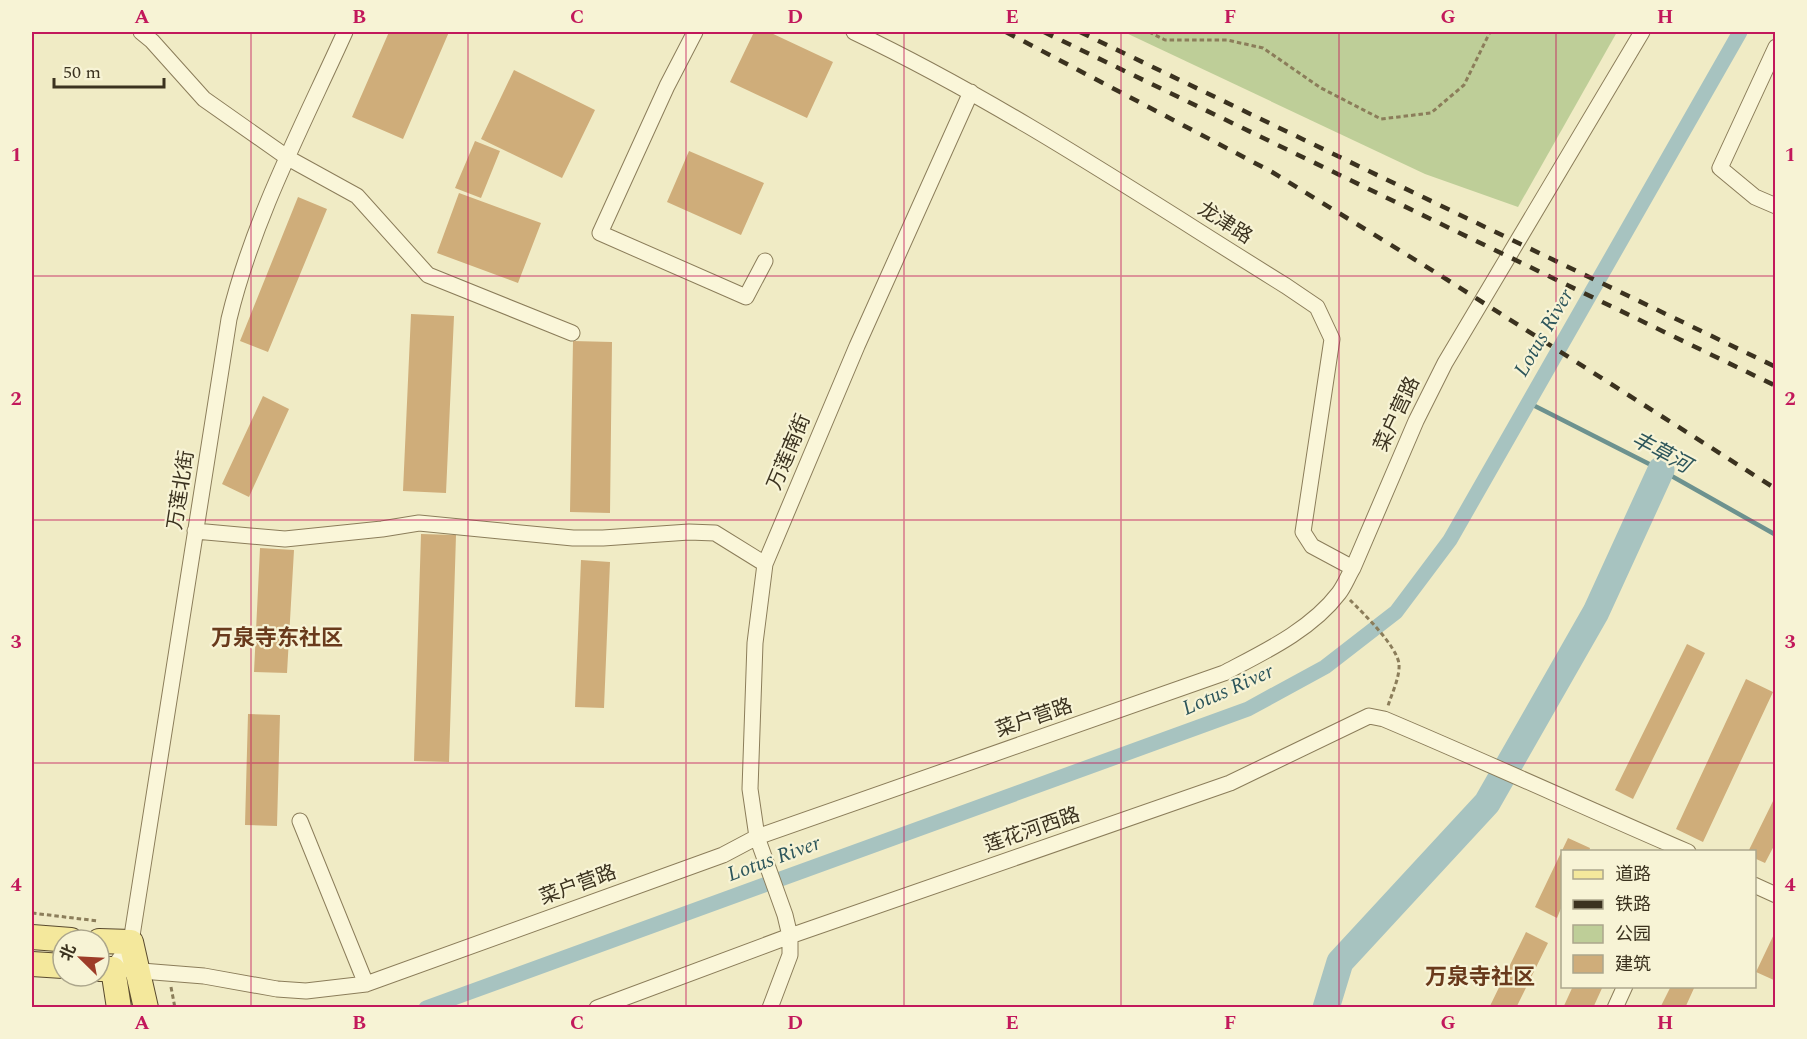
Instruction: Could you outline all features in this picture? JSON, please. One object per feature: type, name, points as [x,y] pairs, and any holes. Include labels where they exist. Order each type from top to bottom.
[{"type":"main road","points":[[32,937],[51,938]]},
{"type":"main road","points":[[111,941],[131,942],[146,1008]]},
{"type":"main road","points":[[32,964],[51,965]]},
{"type":"main road","points":[[111,984],[119,1008]]},
{"type":"street","points":[[141,32],[204,99],[288,158],[357,196],[428,275],[572,333]]},
{"type":"street","name":"万莲北街","points":[[111,964],[131,942],[229,319],[236,291],[246,259],[288,158],[345,32]]},
{"type":"street","points":[[695,32],[667,86],[600,233],[746,297],[765,261]]},
{"type":"street","name":"龙津路","points":[[854,32],[908,57],[971,92],[1317,307],[1332,339],[1303,532],[1312,546],[1353,568]]},
{"type":"street","name":"菜户营路","points":[[111,969],[204,976],[277,989],[306,991],[366,984],[723,855],[758,837],[1224,673],[1264,651],[1305,625],[1328,606],[1340,591],[1353,568],[1416,421],[1445,363],[1642,32]]},
{"type":"street","points":[[1776,47],[1720,168],[1755,197],[1776,206]]},
{"type":"street","name":"万莲南街","points":[[790,936],[758,837],[750,789],[755,643],[765,564],[857,346],[971,92]]},
{"type":"street","points":[[195,531],[285,538],[382,529],[419,523],[603,538],[698,532],[715,533],[765,564]]},
{"type":"street","name":"莲花河西路","points":[[597,1008],[790,936],[1230,783],[1369,716],[1384,719],[1473,756],[1542,789],[1683,850]]},
{"type":"street","points":[[300,821],[366,984]]},
{"type":"street","points":[[1756,886],[1776,896]]},
{"type":"street","points":[[771,1008],[790,955],[790,936]]},
{"type":"street","points":[[1615,1008],[1625,988]]},
{"type":"path","points":[[1149,32],[1165,40],[1227,40],[1263,48],[1321,88],[1381,119],[1431,113],[1464,85],[1490,32]]},
{"type":"path","points":[[1361,611],[1397,655],[1399,667],[1384,719]]},
{"type":"green space","points":[[1124,32],[1617,32],[1518,207],[1425,174]]},
{"type":"building","points":[[389,32],[449,32],[403,139],[352,117]]},
{"type":"building","points":[[754,32],[769,32],[833,62],[807,118],[730,82]]},
{"type":"building","points":[[514,70],[595,110],[562,178],[481,139]]},
{"type":"building","points":[[475,141],[500,151],[481,198],[455,188]]},
{"type":"building","points":[[689,151],[764,183],[741,235],[667,202]]},
{"type":"building","points":[[459,193],[541,223],[518,283],[437,253]]},
{"type":"building","points":[[298,197],[327,209],[268,352],[240,341]]},
{"type":"building","points":[[411,314],[454,316],[446,493],[403,491]]},
{"type":"building","points":[[573,341],[612,342],[610,513],[570,512]]},
{"type":"building","points":[[263,396],[289,409],[249,497],[222,484]]},
{"type":"building","points":[[421,534],[456,535],[449,762],[414,761]]},
{"type":"building","points":[[260,548],[294,550],[287,673],[254,672]]},
{"type":"building","points":[[581,560],[610,562],[604,708],[575,707]]},
{"type":"building","points":[[1687,644],[1705,653],[1633,799],[1615,790]]},
{"type":"building","points":[[1746,679],[1773,692],[1703,842],[1676,829]]},
{"type":"building","points":[[248,714],[280,715],[277,826],[245,825]]},
{"type":"building","points":[[1776,795],[1776,842],[1765,863],[1756,859],[1756,850],[1749,850]]},
{"type":"building","points":[[1568,838],[1590,848],[1590,850],[1562,850]]},
{"type":"building","points":[[1561,853],[1561,908],[1557,918],[1535,907]]},
{"type":"building","points":[[1776,930],[1776,981],[1756,972]]},
{"type":"building","points":[[1526,932],[1548,943],[1516,1008],[1489,1008]]},
{"type":"building","points":[[1572,988],[1602,988],[1593,1008],[1563,1008]]},
{"type":"building","points":[[1670,988],[1694,988],[1685,1008],[1660,1008]]},
{"type":"waterway","name":"Lotus River","points":[[426,1008],[1248,709],[1325,667],[1396,612],[1450,540],[1740,32]]},
{"type":"waterway","name":"丰草河","points":[[1529,403],[1661,470],[1776,535]]},
{"type":"waterway","points":[[1326,1008],[1340,962],[1487,803],[1596,612],[1661,470]]},
{"type":"railway","points":[[1006,32],[1272,172],[1435,272],[1776,489]]},
{"type":"railway","points":[[1044,32],[1776,386]]},
{"type":"railway","points":[[1080,32],[1776,367]]},
{"type":"district","name":"万泉寺东社区","points":[[277,638]]},
{"type":"district","name":"万泉寺社区","points":[[1480,977]]}]
